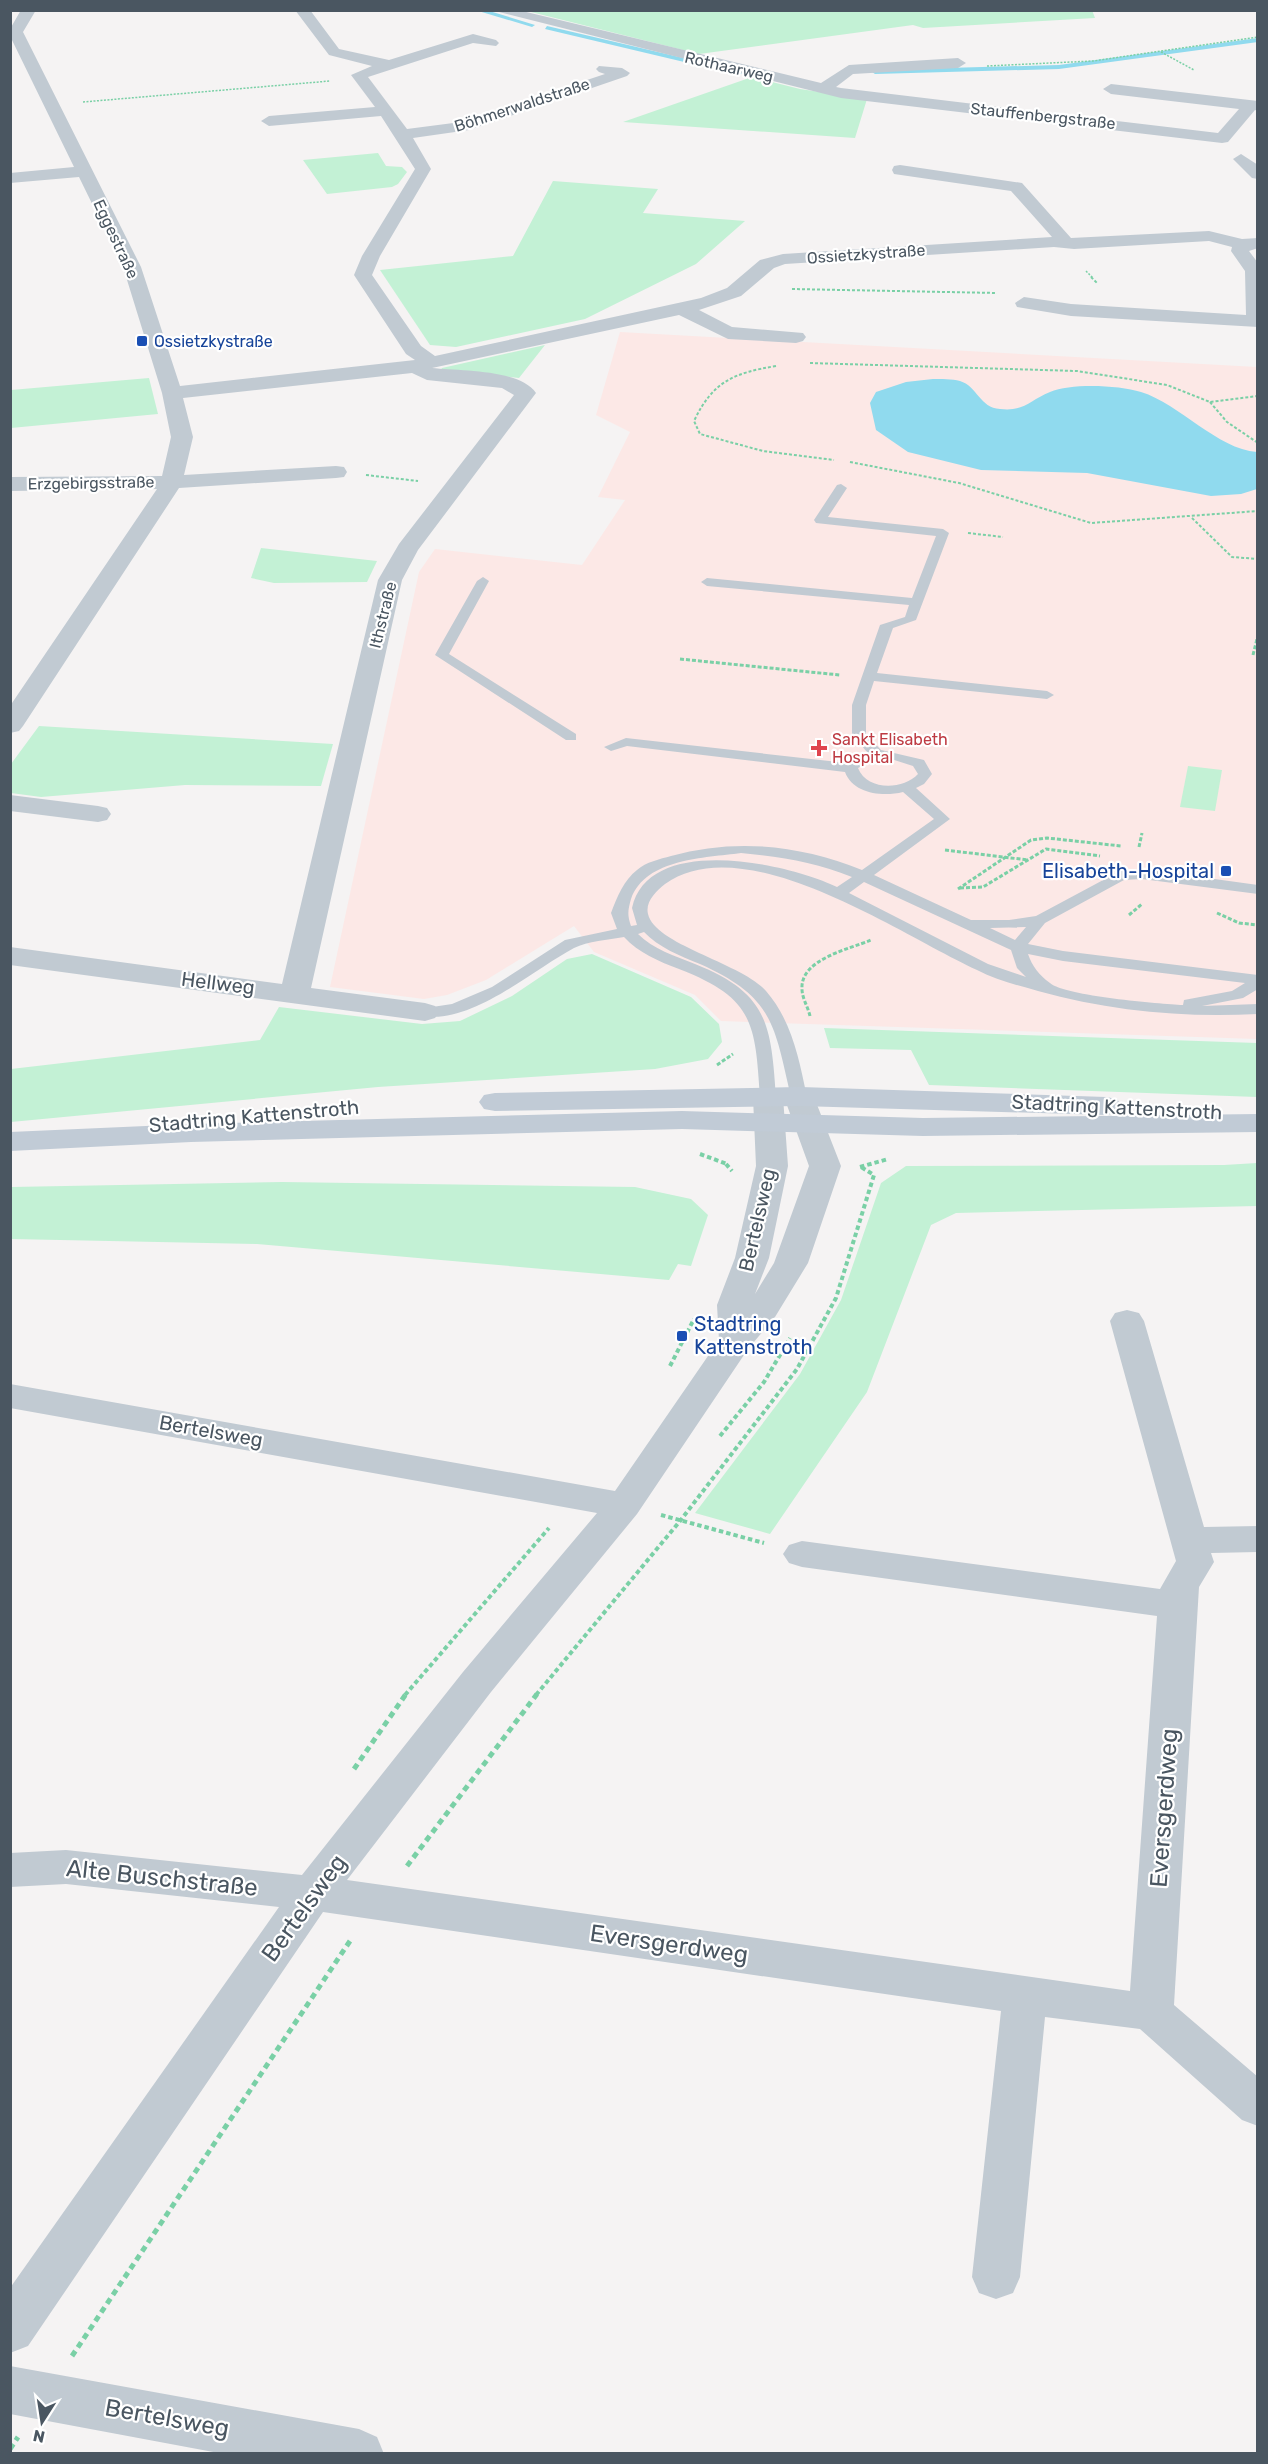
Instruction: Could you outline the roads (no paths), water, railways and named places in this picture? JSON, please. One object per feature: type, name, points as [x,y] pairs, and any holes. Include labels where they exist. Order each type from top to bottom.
[{"type":"main road","name":"Stadtring Kattenstroth","points":[[10,1142],[437,1125],[682,1120],[769,1110],[1029,1101],[1257,1114]]},
{"type":"main road","name":"Stadtring Kattenstroth","points":[[804,1110],[935,1127],[1257,1123]]},
{"type":"street","name":"Eggestraße","points":[[10,726],[171,482],[182,437],[172,393],[132,267],[16,32],[29,10]]},
{"type":"street","points":[[302,10],[334,52],[388,65]]},
{"type":"street","name":"Rothaarweg","points":[[498,10],[823,89]]},
{"type":"street","points":[[421,364],[396,321],[363,275],[367,262],[423,169],[403,134],[359,75],[473,38],[491,43]]},
{"type":"street","points":[[823,89],[849,70],[958,63]]},
{"type":"street","name":"Böhmerwaldstraße","points":[[403,134],[463,127],[622,73],[604,69]]},
{"type":"street","name":"Stauffenbergstraße","points":[[823,89],[1222,138],[1254,106]]},
{"type":"street","name":"Stauffenbergstraße","points":[[1111,89],[1254,106]]},
{"type":"street","points":[[269,121],[384,111]]},
{"type":"street","points":[[1241,159],[1257,174]]},
{"type":"street","points":[[900,170],[1016,187],[1060,234],[1064,243]]},
{"type":"street","points":[[10,178],[83,171]]},
{"type":"street","name":"Ossietzkystraße","points":[[172,393],[421,364],[682,309],[706,303],[743,287],[766,264],[783,259],[1209,236],[1250,244]]},
{"type":"street","name":"Ossietzkystraße","points":[[1024,303],[1071,310],[1257,320],[1254,271],[1240,251],[1250,244]]},
{"type":"street","points":[[682,309],[728,333],[796,337]]},
{"type":"street","name":"Ithstraße","points":[[295,993],[390,580],[407,549],[526,393],[507,382],[428,375],[421,364]]},
{"type":"street","points":[[171,482],[336,472]]},
{"type":"street","name":"Erzgebirgsstraße","points":[[10,484],[171,482]]},
{"type":"street","points":[[10,803],[98,814]]},
{"type":"street","name":"Hellweg","points":[[10,956],[425,1012]]},
{"type":"street","name":"Bertelsweg","points":[[736,1341],[734,1305],[752,1258],[772,1166],[769,1110]]},
{"type":"street","name":"Bertelsweg","points":[[10,2330],[312,1893],[477,1682],[640,1509],[736,1341],[763,1309],[791,1263],[825,1166],[804,1110]]},
{"type":"street","name":"Eversgerdweg","points":[[312,1893],[1025,1996],[1151,2012],[1177,1605],[1180,1586],[1195,1562],[1191,1540],[1127,1321]]},
{"type":"street","name":"Bertelsweg","points":[[10,1396],[640,1509]]},
{"type":"street","points":[[1191,1540],[1257,1539]]},
{"type":"street","points":[[802,1554],[1177,1605]]},
{"type":"street","name":"Alte Buschstraße","points":[[10,1870],[66,1867],[312,1893]]},
{"type":"street","points":[[996,2277],[1025,1996]]},
{"type":"street","points":[[1151,2012],[1257,2106]]},
{"type":"street","name":"Bertelsweg","points":[[28,2393],[359,2454]]},
{"type":"lane","points":[[841,488],[819,520],[943,533],[910,620],[887,625],[859,705],[859,735],[877,754]]},
{"type":"lane","points":[[483,581],[442,655],[571,737]]},
{"type":"lane","points":[[707,582],[917,602]]},
{"type":"lane","points":[[869,677],[1047,695]]},
{"type":"lane","points":[[611,747],[626,742],[851,768]]},
{"type":"lane","points":[[877,754],[911,758],[924,768],[922,780],[907,788],[887,790],[867,786],[854,778],[851,768],[860,759],[877,754]]},
{"type":"lane","points":[[838,894],[943,819],[907,788]]},
{"type":"lane","points":[[769,1110],[765,1050],[755,1015],[728,986],[694,968],[650,951],[627,931],[619,913],[626,893],[642,873],[657,865],[689,856],[741,849],[789,853],[826,861],[863,876],[1018,947],[1063,956],[1257,981]]},
{"type":"lane","points":[[804,1110],[777,1014],[748,982],[704,958],[664,943],[646,927],[640,913],[644,895],[661,879],[696,866],[740,866],[782,872],[838,894],[986,969],[1047,989],[1147,1007],[1209,1013],[1257,1010]]},
{"type":"lane","points":[[958,920],[1009,925],[1040,920],[1120,876],[1142,874],[1249,887],[1257,891]]},
{"type":"lane","points":[[1018,947],[1040,920]]},
{"type":"lane","points":[[425,1012],[454,1008],[498,990],[571,943],[646,927]]},
{"type":"lane","points":[[1018,947],[1026,968],[1047,989]]},
{"type":"lane","points":[[1147,1007],[1237,995],[1257,981]]},
{"type":"water","points":[[933,379],[960,381],[971,387],[988,405],[1000,409],[1015,409],[1050,392],[1070,387],[1108,387],[1141,392],[1170,406],[1227,443],[1257,452],[1257,489],[1241,494],[1211,496],[1087,473],[981,470],[908,452],[876,430],[870,403],[876,392],[906,382]]},
{"type":"waterway","points":[[478,10],[532,25]]},
{"type":"waterway","points":[[547,28],[739,73]]},
{"type":"waterway","points":[[875,72],[1059,67],[1258,40]]},
{"type":"place","name":"Ossietzkystraße","points":[[142,341]]},
{"type":"place","name":"Sankt Elisabeth Hospital","points":[[819,748]]},
{"type":"place","name":"Elisabeth-Hospital","points":[[1226,871]]},
{"type":"place","name":"Stadtring Kattenstroth","points":[[682,1336]]}]
